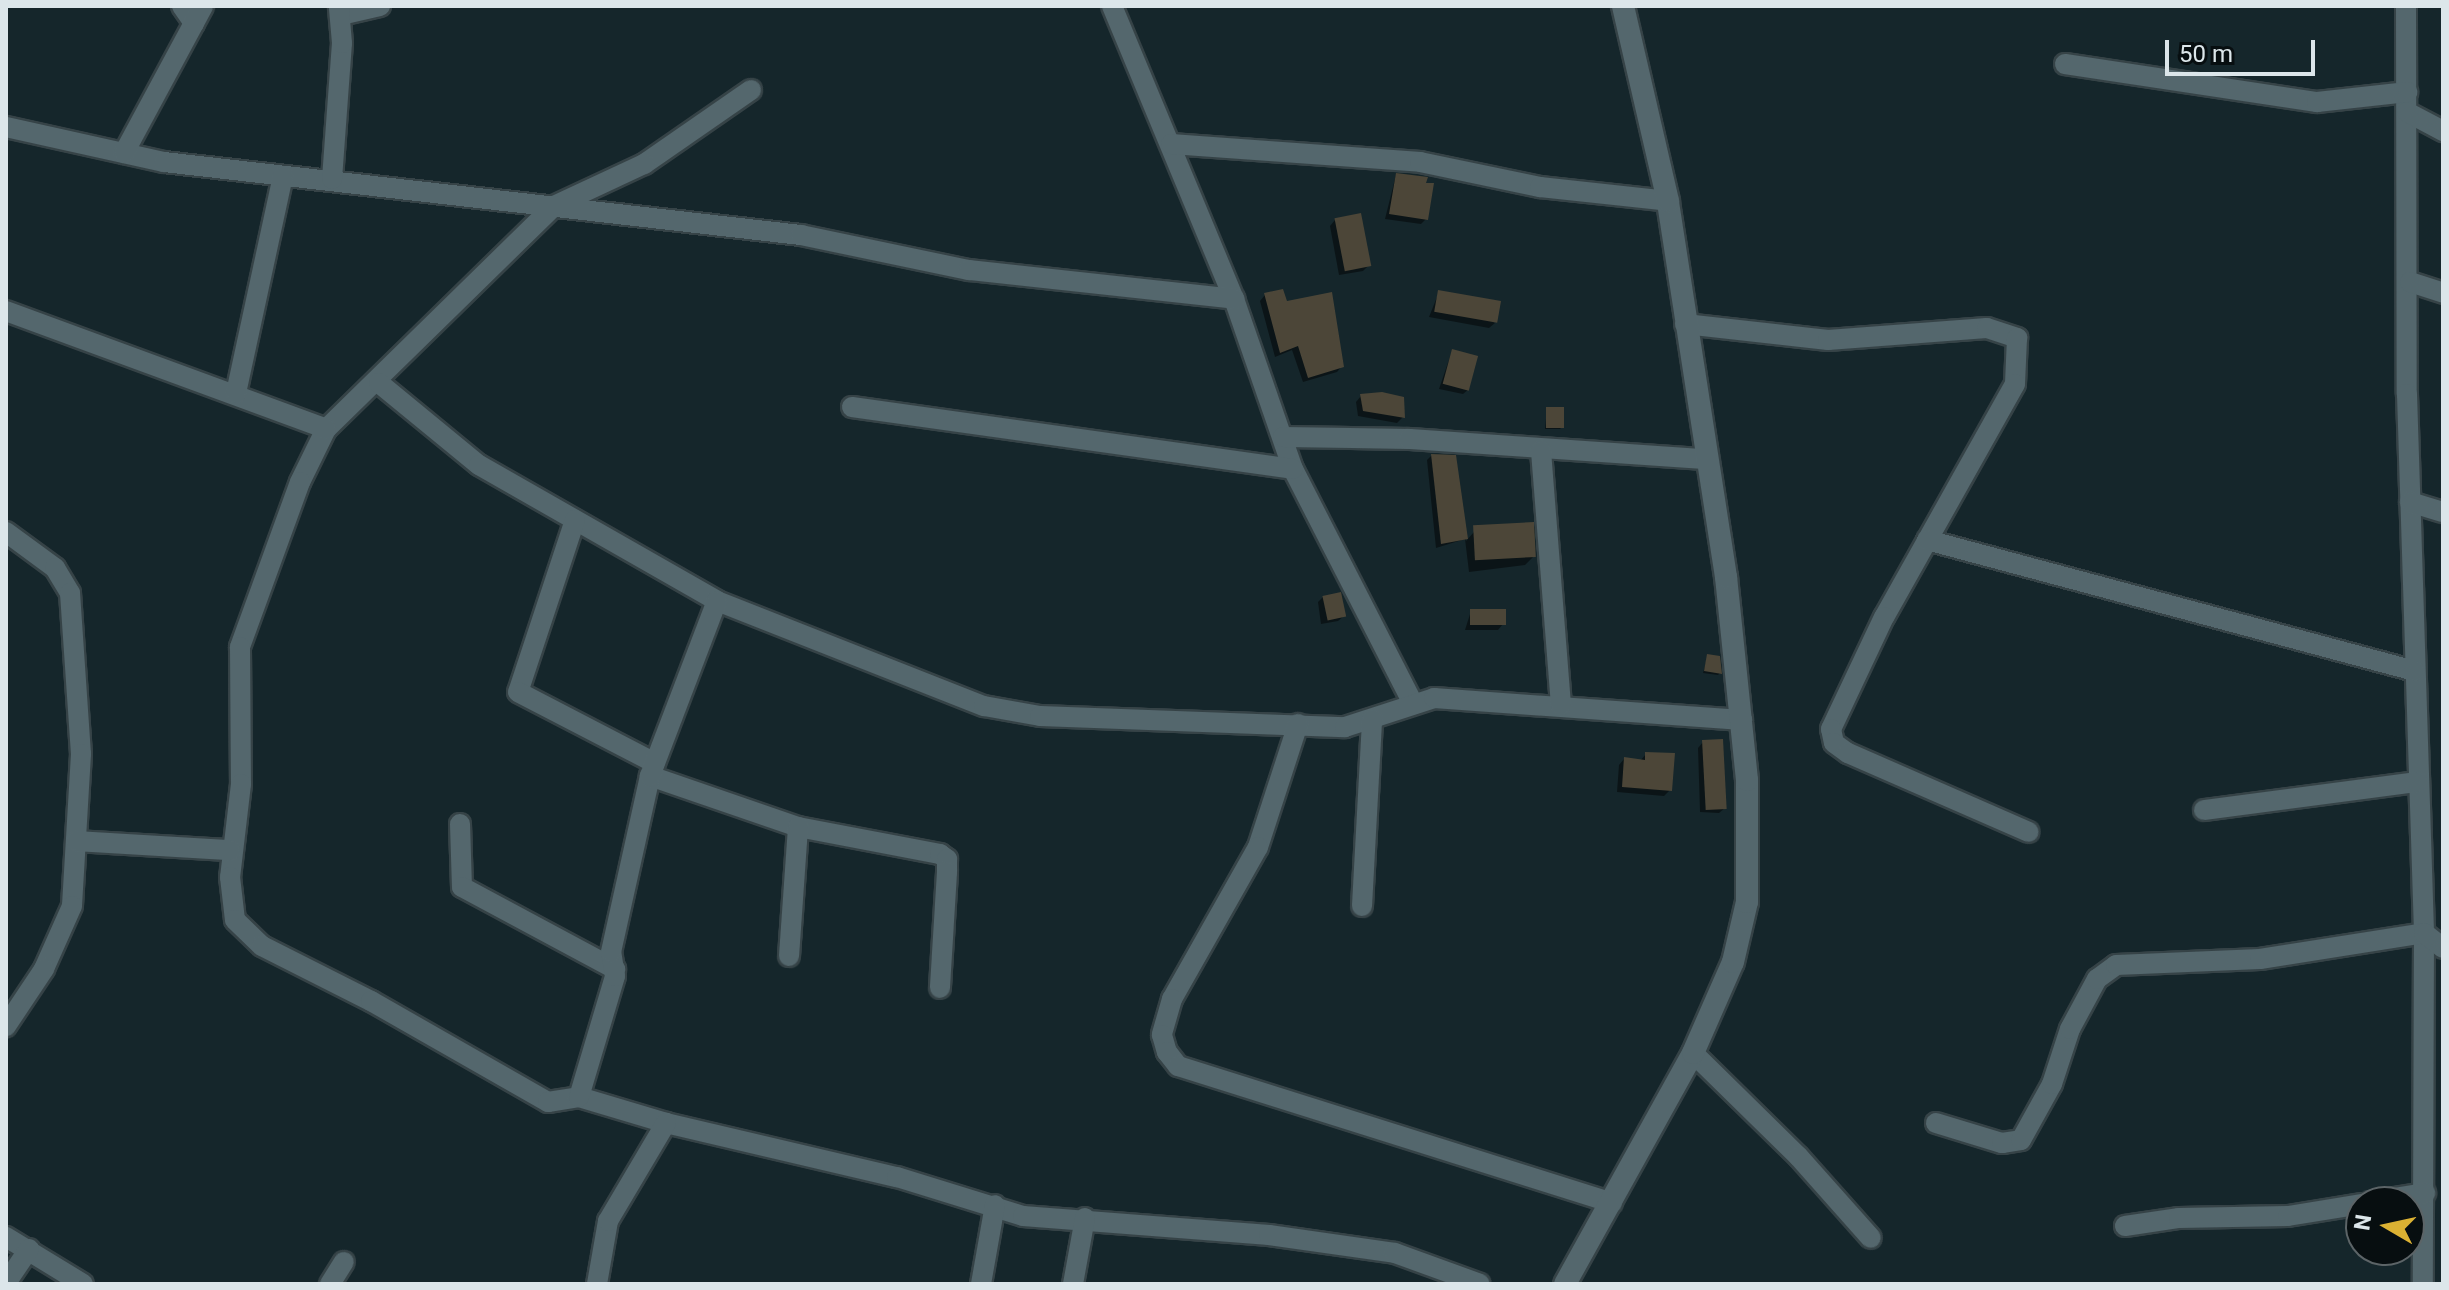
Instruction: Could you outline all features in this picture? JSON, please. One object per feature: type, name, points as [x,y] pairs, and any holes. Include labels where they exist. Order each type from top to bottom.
[{"type":"street","points":[[332,179],[340,10],[380,6]]},
{"type":"street","points":[[1112,6],[1234,299],[1293,469],[1412,702]]},
{"type":"street","points":[[1565,1284],[1693,1053],[1733,962],[1747,902],[1742,720],[1726,577],[1705,459],[1668,201],[1623,6]]},
{"type":"street","points":[[2406,6],[2410,502],[2424,933],[2425,1186]]},
{"type":"street","points":[[124,153],[193,12]]},
{"type":"street","points":[[2065,64],[2317,102],[2407,102],[2443,131]]},
{"type":"street","points":[[751,90],[644,164],[554,206],[433,320],[379,383],[326,429],[300,482],[240,647],[241,784],[230,850],[235,920],[262,946],[371,1001],[548,1102],[579,1097],[666,1123],[995,1205],[1023,1216],[1085,1218],[1269,1235],[1395,1253],[1480,1284]]},
{"type":"street","points":[[6,127],[124,153],[283,176],[332,179],[801,235],[969,270],[1234,299]]},
{"type":"street","points":[[1171,144],[1420,162],[1540,187],[1668,201]]},
{"type":"street","points":[[236,393],[283,176]]},
{"type":"street","points":[[2410,282],[2443,293]]},
{"type":"street","points":[[6,311],[236,393],[326,429]]},
{"type":"street","points":[[1685,324],[1828,340],[1987,328],[2017,338],[2015,384],[1927,540],[1831,729],[1834,743],[2029,832]]},
{"type":"street","points":[[379,383],[479,465],[717,601],[941,690],[1011,713],[1345,727],[1412,702],[1483,699],[1742,720]]},
{"type":"street","points":[[852,407],[1293,469]]},
{"type":"street","points":[[1283,437],[1409,439],[1541,451],[1705,459]]},
{"type":"street","points":[[1541,451],[1561,705]]},
{"type":"street","points":[[2410,502],[2443,512]]},
{"type":"street","points":[[575,520],[518,692],[653,769],[798,827],[947,859],[940,988]]},
{"type":"street","points":[[6,532],[55,568],[70,593],[81,754],[72,906],[44,969],[6,1026]]},
{"type":"street","points":[[1927,540],[2415,671]]},
{"type":"street","points":[[579,1097],[615,969],[611,952],[653,769],[717,601]]},
{"type":"street","points":[[1362,906],[1372,719]]},
{"type":"street","points":[[1298,724],[1258,847],[1172,999],[1162,1035],[1167,1052],[1178,1066],[1612,1203]]},
{"type":"street","points":[[2204,810],[2417,782]]},
{"type":"street","points":[[460,824],[462,887],[615,969]]},
{"type":"street","points":[[789,956],[798,827]]},
{"type":"street","points":[[77,841],[230,850]]},
{"type":"street","points":[[1936,1123],[2002,1143],[2021,1140],[2052,1084],[2077,1016],[2097,979],[2116,965],[2260,959],[2424,933],[2443,948]]},
{"type":"street","points":[[1693,1053],[1799,1157],[1871,1238]]},
{"type":"street","points":[[597,1284],[608,1221],[666,1123]]},
{"type":"street","points":[[981,1284],[995,1205]]},
{"type":"street","points":[[2125,1226],[2179,1218],[2288,1216],[2345,1207]]},
{"type":"street","points":[[1073,1284],[1085,1218]]},
{"type":"street","points":[[6,1237],[83,1284]]},
{"type":"street","points":[[6,1283],[29,1249]]},
{"type":"street","points":[[330,1284],[344,1262]]},
{"type":"building","points":[[1396,173],[1428,177],[1426,183],[1434,183],[1428,220],[1389,214]]},
{"type":"building","points":[[1361,213],[1371,266],[1345,271],[1334,218]]},
{"type":"building","points":[[1283,289],[1287,301],[1332,292],[1344,367],[1308,378],[1298,346],[1280,353],[1264,293]]},
{"type":"building","points":[[1438,290],[1501,301],[1497,323],[1434,312]]},
{"type":"building","points":[[1452,349],[1478,356],[1469,391],[1443,384]]},
{"type":"building","points":[[1382,392],[1404,397],[1405,418],[1363,411],[1360,394]]},
{"type":"building","points":[[1546,407],[1564,407],[1564,428],[1546,428]]},
{"type":"building","points":[[1431,454],[1456,455],[1468,539],[1441,544]]},
{"type":"building","points":[[1534,522],[1536,557],[1475,560],[1473,525]]},
{"type":"building","points":[[1341,592],[1346,616],[1328,620],[1322,596]]},
{"type":"building","points":[[1470,609],[1506,609],[1506,625],[1470,625]]},
{"type":"building","points":[[1707,654],[1720,656],[1722,674],[1704,671]]},
{"type":"building","points":[[1723,739],[1727,809],[1706,810],[1702,740]]},
{"type":"building","points":[[1645,752],[1675,753],[1672,791],[1622,787],[1624,757],[1645,760]]}]
